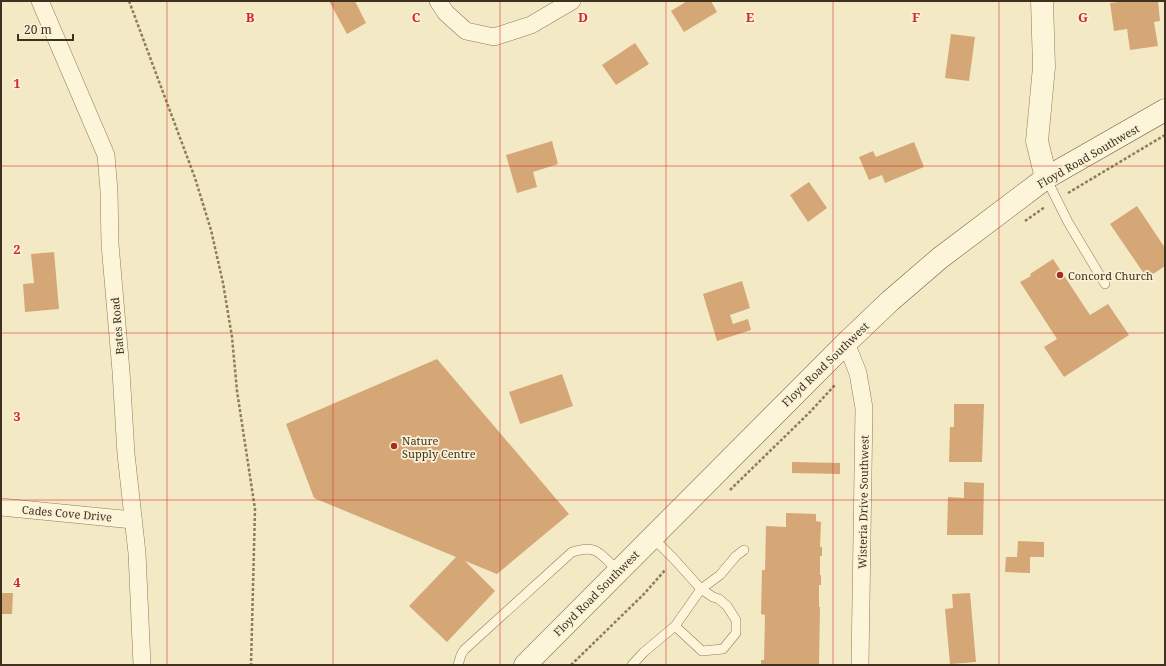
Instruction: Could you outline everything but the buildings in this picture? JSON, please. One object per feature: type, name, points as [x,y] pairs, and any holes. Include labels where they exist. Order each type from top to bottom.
[{"type":"main road","points":[[1042,1],[1044,67],[1037,141],[1046,178]]},
{"type":"main road","name":"Floyd Road Southwest","points":[[525,665],[846,343],[890,301],[940,258],[1046,178],[1165,110]]},
{"type":"street","name":"Bates Road","points":[[40,1],[106,155],[109,191],[110,244],[121,372],[126,454],[137,553],[142,665]]},
{"type":"street","points":[[438,1],[446,13],[466,31],[494,37],[530,25],[572,1]]},
{"type":"street","name":"Wisteria Drive Southwest","points":[[846,343],[858,373],[864,408],[860,665]]},
{"type":"street","name":"Cades Cove Drive","points":[[1,507],[133,520]]},
{"type":"lane","points":[[1046,178],[1068,222],[1105,284]]},
{"type":"lane","points":[[652,537],[701,589],[719,599],[727,606],[736,620],[736,634],[723,649],[702,651],[675,626]]},
{"type":"lane","points":[[458,665],[461,654],[464,650],[572,552],[590,548],[597,550],[618,571]]},
{"type":"lane","points":[[632,665],[644,652],[675,626],[701,589],[720,575],[736,556],[744,550]]},
{"type":"path","points":[[129,1],[195,178],[211,230],[223,284],[232,338],[255,509],[251,665]]},
{"type":"place","name":"Concord Church","points":[[1060,275]]},
{"type":"place","name":"Nature Supply Centre","points":[[394,446]]}]
